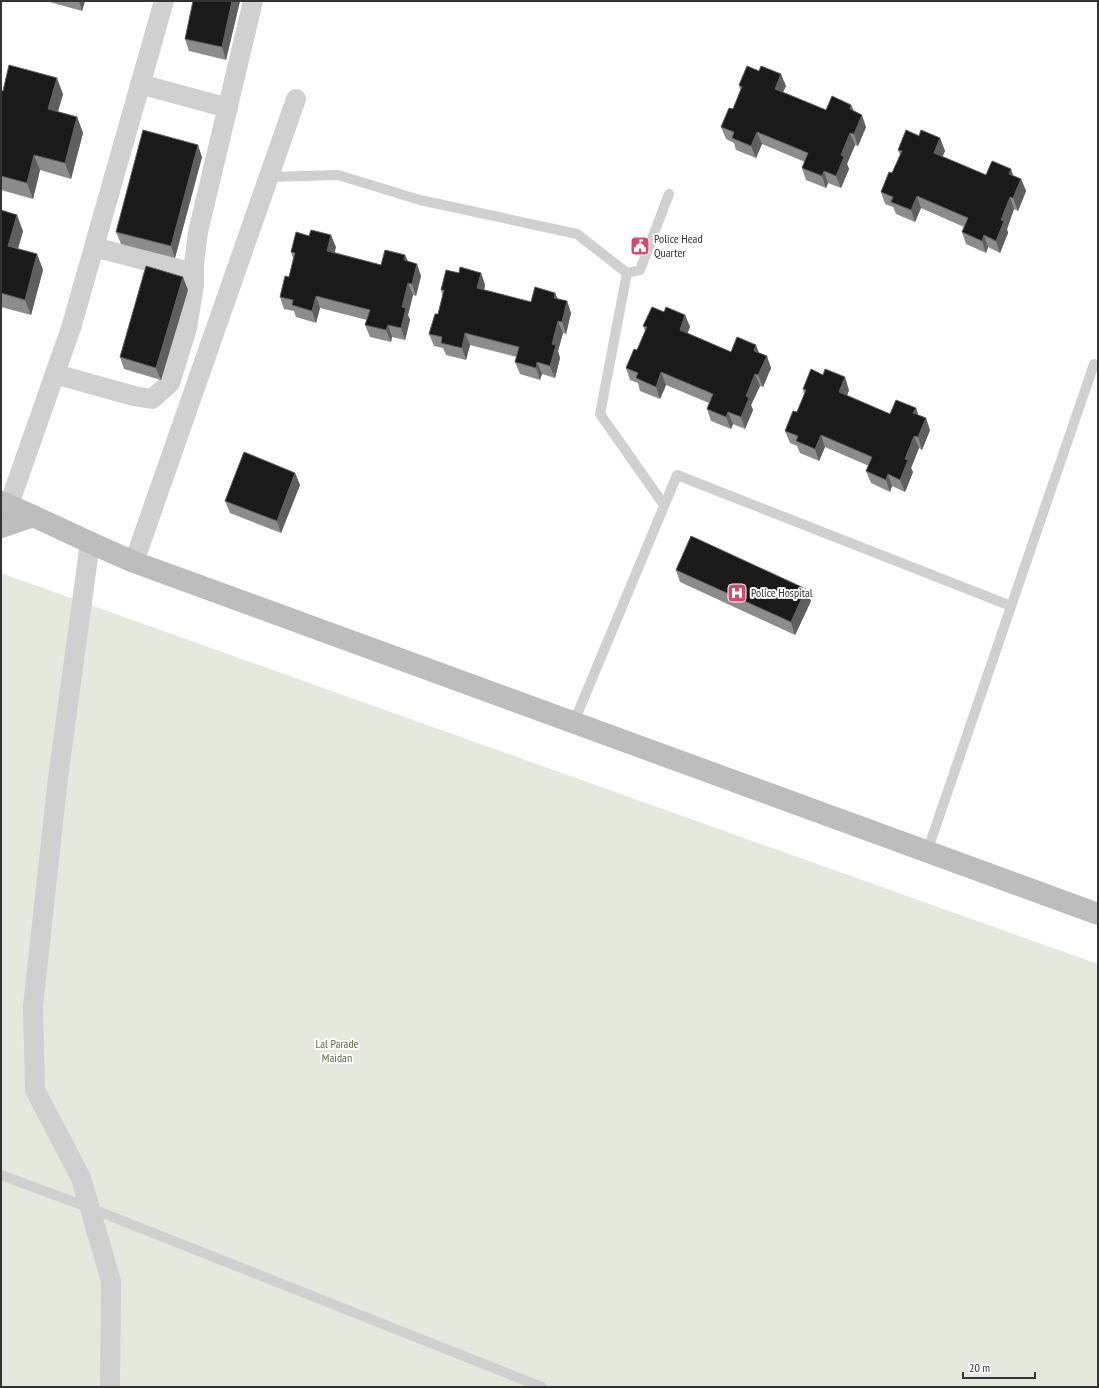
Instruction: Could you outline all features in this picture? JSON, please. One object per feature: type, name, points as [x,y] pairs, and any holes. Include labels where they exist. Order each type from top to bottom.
[{"type":"main road","points":[[4,495],[33,516],[134,562],[1098,914]]},
{"type":"main road","points":[[1,528],[33,516]]},
{"type":"street","points":[[4,495],[55,374],[71,328],[94,247],[134,136],[140,84],[164,1]]},
{"type":"street","points":[[55,374],[134,396],[152,399],[170,383],[187,328],[194,284],[198,232],[209,155],[228,108],[253,1]]},
{"type":"street","points":[[140,84],[228,108]]},
{"type":"street","points":[[134,562],[296,99]]},
{"type":"street","points":[[94,247],[194,273]]},
{"type":"street","points":[[90,543],[58,778],[33,1006],[35,1090],[81,1178],[111,1281],[110,1387]]},
{"type":"lane","points":[[269,177],[338,175],[420,200],[577,234],[627,273]]},
{"type":"lane","points":[[627,273],[640,270],[669,194]]},
{"type":"lane","points":[[627,273],[600,414],[664,505]]},
{"type":"lane","points":[[927,852],[1094,364]]},
{"type":"lane","points":[[574,722],[677,475],[1012,606]]},
{"type":"lane","points":[[1,1175],[90,1208],[542,1387]]},
{"type":"green space","name":"Lal Parade Maidan","points":[[1,573],[1098,964],[1098,1387],[1,1387]]},
{"type":"building","points":[[193,1],[232,1],[222,47],[185,39]]},
{"type":"building","points":[[9,65],[57,78],[48,109],[77,117],[65,163],[34,155],[27,183],[1,176],[1,91],[3,91]]},
{"type":"building","points":[[747,66],[759,71],[761,66],[781,74],[775,89],[826,110],[832,96],[851,105],[850,109],[862,115],[854,134],[850,133],[841,155],[844,157],[836,176],[824,171],[822,176],[802,168],[808,153],[757,132],[751,146],[732,138],[734,132],[721,127],[729,108],[733,109],[742,87],[739,85]]},
{"type":"building","points":[[143,130],[198,145],[171,246],[116,232]]},
{"type":"building","points":[[906,130],[919,136],[921,130],[940,138],[934,153],[986,175],[992,161],[1011,169],[1009,174],[1021,179],[1013,198],[1010,197],[1001,220],[1004,221],[996,241],[984,235],[982,241],[962,232],[968,218],[917,196],[911,210],[891,202],[893,197],[881,192],[889,172],[892,173],[902,151],[898,150]]},
{"type":"building","points":[[1,210],[17,215],[8,246],[37,254],[25,300],[1,293]]},
{"type":"building","points":[[311,230],[331,235],[327,251],[381,265],[385,250],[405,255],[404,260],[417,264],[412,284],[408,283],[402,307],[406,308],[401,328],[388,325],[386,330],[365,325],[370,310],[316,296],[312,311],[292,305],[293,300],[280,297],[285,276],[289,277],[295,253],[291,252],[296,232],[309,236]]},
{"type":"building","points":[[146,266],[183,277],[156,368],[120,357]]},
{"type":"building","points":[[460,267],[481,273],[477,288],[531,302],[535,287],[555,293],[554,298],[567,301],[562,322],[558,321],[552,344],[556,345],[550,366],[537,362],[536,368],[515,362],[519,347],[465,333],[462,348],[441,343],[442,337],[429,334],[435,314],[438,314],[444,290],[441,290],[446,270],[459,273]]},
{"type":"building","points":[[652,307],[664,312],[666,307],[685,315],[680,330],[731,352],[737,337],[756,345],[754,351],[767,356],[758,375],[755,374],[746,396],[749,398],[741,417],[728,412],[726,417],[707,409],[713,394],[661,372],[656,387],[636,378],[638,373],[626,368],[634,349],[637,350],[647,327],[643,326]]},
{"type":"building","points":[[811,369],[823,375],[825,369],[845,377],[839,392],[890,414],[896,400],[916,408],[913,413],[926,418],[918,437],[914,436],[905,459],[908,460],[900,480],[888,474],[886,480],[866,471],[872,457],[821,435],[815,449],[796,441],[798,436],[785,431],[793,411],[797,412],[806,390],[803,389]]},
{"type":"building","points":[[244,452],[295,473],[277,521],[225,501]]},
{"type":"building","points":[[691,536],[806,589],[791,622],[676,570]]},
{"type":"place","name":"Police Head Quarter","points":[[640,246]]},
{"type":"place","name":"Police Hospital","points":[[737,593]]}]
